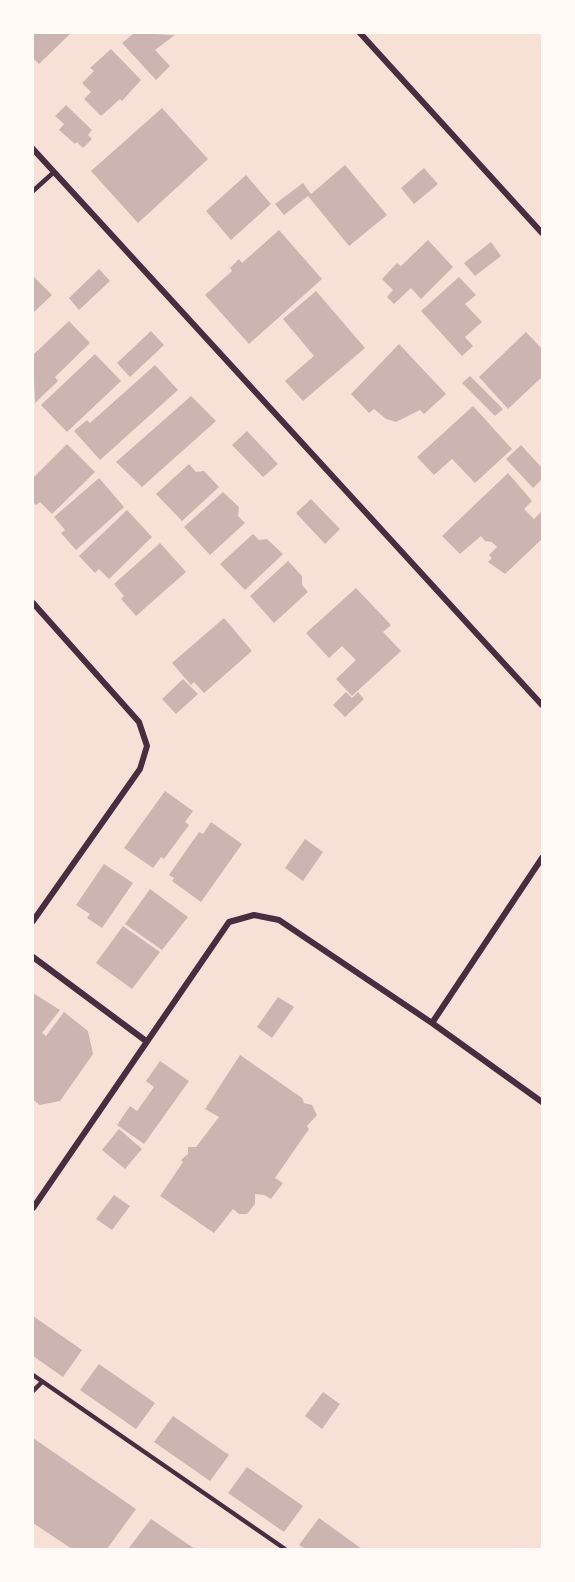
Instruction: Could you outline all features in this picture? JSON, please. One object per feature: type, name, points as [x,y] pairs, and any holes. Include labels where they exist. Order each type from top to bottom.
[{"type":"street","points":[[360,33],[542,233]]},
{"type":"street","points":[[33,149],[542,705]]},
{"type":"street","points":[[33,603],[139,722],[147,746],[140,769],[33,921]]},
{"type":"street","points":[[432,1023],[542,858]]},
{"type":"street","points":[[33,1208],[229,922],[254,915],[279,920],[432,1023],[542,1102]]},
{"type":"street","points":[[33,957],[146,1041]]},
{"type":"lane","points":[[33,191],[54,172]]},
{"type":"lane","points":[[33,1375],[41,1383],[285,1549]]},
{"type":"lane","points":[[33,1391],[41,1383]]},
{"type":"building","points":[[33,33],[71,33],[39,64],[33,58]]},
{"type":"building","points":[[134,33],[175,35],[155,50],[170,66],[156,80],[122,43]]},
{"type":"building","points":[[111,49],[141,80],[122,101],[120,99],[101,116],[84,99],[91,92],[82,83],[94,71],[90,68]]},
{"type":"building","points":[[66,105],[92,130],[88,135],[92,139],[83,148],[59,130],[64,124],[55,116]]},
{"type":"building","points":[[162,108],[208,159],[138,223],[91,171]]},
{"type":"building","points":[[345,165],[387,215],[349,246],[308,196],[284,215],[275,204],[303,183],[311,194]]},
{"type":"building","points":[[424,168],[438,184],[414,204],[401,188]]},
{"type":"building","points":[[246,175],[271,204],[231,240],[206,211]]},
{"type":"building","points":[[279,230],[322,279],[249,344],[205,295],[232,271],[230,268],[239,259],[242,263]]},
{"type":"building","points":[[428,240],[453,267],[421,299],[411,288],[394,304],[387,297],[393,290],[382,279],[397,263],[401,266]]},
{"type":"building","points":[[491,242],[501,256],[475,276],[464,263]]},
{"type":"building","points":[[99,269],[110,281],[79,310],[69,298]]},
{"type":"building","points":[[33,276],[52,295],[33,313]]},
{"type":"building","points":[[459,277],[476,295],[465,304],[482,322],[465,337],[473,346],[462,356],[421,311]]},
{"type":"building","points":[[316,291],[365,348],[303,401],[285,381],[314,356],[283,319]]},
{"type":"building","points":[[69,321],[90,343],[55,377],[58,381],[35,403],[33,355]]},
{"type":"building","points":[[151,331],[164,345],[130,377],[117,363]]},
{"type":"building","points":[[526,332],[542,349],[542,377],[508,409],[479,377]]},
{"type":"building","points":[[399,344],[446,394],[424,414],[420,410],[396,422],[386,419],[374,409],[369,413],[351,394]]},
{"type":"building","points":[[95,354],[121,381],[67,432],[41,405]]},
{"type":"building","points":[[155,365],[178,390],[100,460],[74,431],[87,420],[90,423]]},
{"type":"building","points":[[470,376],[503,409],[495,416],[462,383]]},
{"type":"building","points":[[191,396],[216,421],[142,487],[116,462]]},
{"type":"building","points":[[473,406],[512,449],[475,483],[452,459],[434,475],[417,457]]},
{"type":"building","points":[[247,431],[278,464],[263,477],[232,445]]},
{"type":"building","points":[[67,444],[95,472],[52,514],[40,502],[36,505],[33,502],[33,478]]},
{"type":"building","points":[[521,445],[542,468],[542,479],[533,488],[506,459]]},
{"type":"building","points":[[189,464],[196,472],[204,471],[219,487],[182,521],[156,494]]},
{"type":"building","points":[[508,473],[532,501],[524,509],[534,519],[542,511],[542,539],[505,574],[488,562],[492,558],[489,555],[497,547],[492,542],[485,541],[481,536],[460,554],[442,536]]},
{"type":"building","points":[[99,478],[124,507],[76,550],[61,533],[65,530],[54,517]]},
{"type":"building","points":[[223,492],[239,507],[238,516],[245,523],[210,555],[184,527]]},
{"type":"building","points":[[311,499],[340,529],[325,544],[296,513]]},
{"type":"building","points":[[127,510],[152,537],[109,579],[99,569],[95,573],[79,556]]},
{"type":"building","points":[[253,534],[259,540],[267,539],[283,554],[245,590],[220,564]]},
{"type":"building","points":[[160,543],[186,572],[136,616],[121,599],[124,596],[114,584]]},
{"type":"building","points":[[288,561],[302,576],[302,585],[308,592],[274,623],[250,596]]},
{"type":"building","points":[[356,588],[391,625],[383,632],[401,651],[352,696],[336,679],[356,660],[342,646],[329,658],[306,633]]},
{"type":"building","points":[[224,618],[252,651],[204,693],[194,682],[191,685],[172,663]]},
{"type":"building","points":[[183,679],[198,694],[176,714],[162,699]]},
{"type":"building","points":[[346,692],[352,698],[358,692],[364,699],[345,717],[333,705]]},
{"type":"building","points":[[165,791],[193,811],[185,822],[189,825],[164,859],[161,857],[153,868],[124,848]]},
{"type":"building","points":[[211,822],[242,844],[201,902],[172,881],[174,878],[169,875],[199,832],[203,834]]},
{"type":"building","points":[[305,839],[323,852],[303,881],[285,868]]},
{"type":"building","points":[[104,864],[133,883],[102,928],[87,918],[90,914],[76,905]]},
{"type":"building","points":[[150,889],[188,917],[162,950],[125,924]]},
{"type":"building","points":[[123,926],[160,952],[132,989],[96,963]]},
{"type":"building","points":[[33,993],[60,1010],[42,1033],[46,1036],[64,1012],[88,1031],[93,1054],[60,1101],[40,1105],[33,1100]]},
{"type":"building","points":[[278,997],[294,1007],[272,1038],[257,1027]]},
{"type":"building","points":[[240,1055],[302,1098],[304,1103],[312,1105],[317,1115],[307,1126],[309,1129],[275,1178],[283,1183],[271,1199],[255,1194],[255,1204],[247,1214],[239,1214],[233,1209],[214,1233],[160,1196],[183,1162],[181,1160],[188,1154],[188,1147],[196,1147],[219,1117],[205,1109]]},
{"type":"building","points":[[160,1061],[189,1081],[144,1144],[117,1125],[130,1106],[137,1111],[154,1087],[146,1081]]},
{"type":"building","points":[[119,1129],[142,1149],[125,1169],[102,1150]]},
{"type":"building","points":[[114,1195],[130,1206],[112,1230],[96,1219]]},
{"type":"building","points":[[33,1316],[82,1350],[63,1377],[33,1356]]},
{"type":"building","points":[[99,1364],[155,1403],[136,1429],[80,1390]]},
{"type":"building","points":[[323,1392],[340,1404],[322,1429],[305,1416]]},
{"type":"building","points":[[173,1416],[229,1455],[210,1481],[154,1442]]},
{"type":"building","points":[[33,1438],[136,1509],[107,1549],[72,1549],[33,1523]]},
{"type":"building","points":[[247,1467],[303,1506],[284,1532],[228,1493]]},
{"type":"building","points":[[319,1518],[362,1549],[305,1549],[299,1545]]},
{"type":"building","points":[[151,1519],[195,1549],[128,1549]]}]
